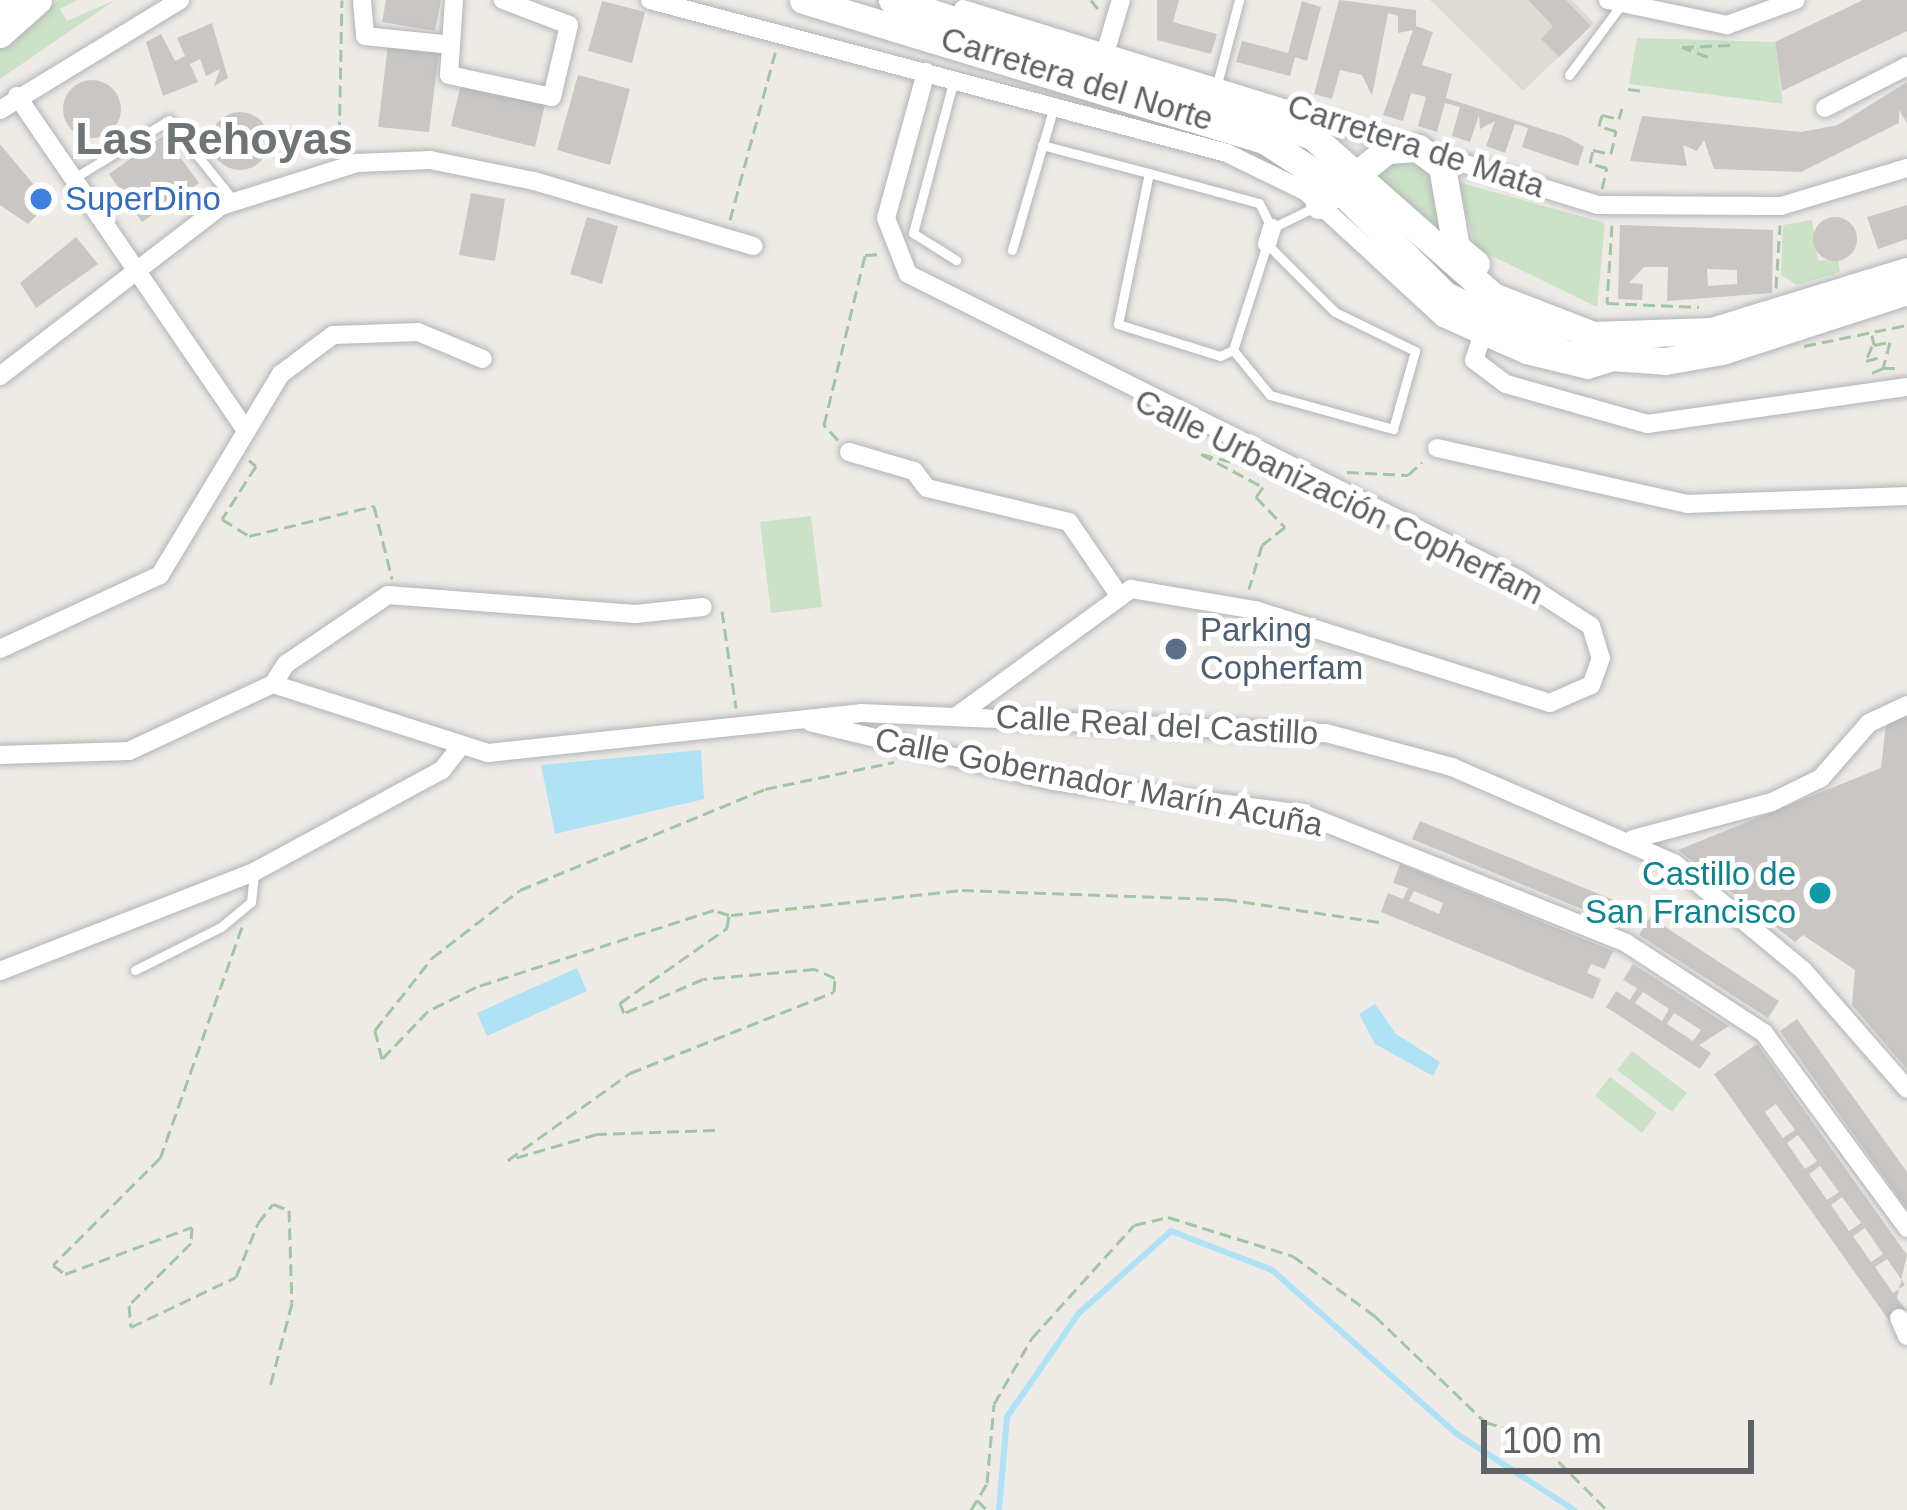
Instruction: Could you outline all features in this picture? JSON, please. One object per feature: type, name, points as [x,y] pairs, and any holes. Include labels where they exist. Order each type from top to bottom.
[{"type":"street","points":[[0,7],[8,0]]},
{"type":"street","points":[[0,34],[38,0]]},
{"type":"street","points":[[0,110],[16,96],[180,0]]},
{"type":"street","points":[[362,0],[364,36],[443,44]]},
{"type":"street","points":[[454,0],[443,44],[449,75],[552,97],[569,25],[503,0]]},
{"type":"street","points":[[650,0],[1054,106],[1286,178],[1338,188],[1538,319],[1645,339],[1785,319],[1907,290]]},
{"type":"street","name":"Carretera del Norte","points":[[803,0],[1234,127],[1338,188]]},
{"type":"street","name":"Carretera del Norte","points":[[892,0],[1240,104],[1338,188]]},
{"type":"street","name":"Carretera de Mata","points":[[932,0],[1606,205],[1781,206],[1907,168]]},
{"type":"street","points":[[1106,50],[1121,0]]},
{"type":"street","points":[[1613,4],[1639,14],[1727,25],[1796,0]]},
{"type":"street","points":[[1068,41],[1114,26]]},
{"type":"street","points":[[1825,108],[1907,66]]},
{"type":"street","points":[[896,253],[886,218],[926,72]]},
{"type":"street","points":[[16,96],[246,430]]},
{"type":"street","points":[[1338,188],[1387,150],[1418,148],[1442,167],[1456,247],[1483,270],[1577,313],[1718,328]]},
{"type":"street","points":[[0,376],[133,265],[234,201],[357,163],[430,160],[754,246]]},
{"type":"street","points":[[1338,188],[1443,318],[1482,337],[1588,370],[1618,361],[1722,351],[1785,319],[1907,271]]},
{"type":"street","points":[[1338,188],[1480,317],[1566,354],[1618,361]]},
{"type":"street","name":"Calle Urbanización Copherfam","points":[[896,253],[944,300],[1263,460],[1518,579],[1591,626],[1600,658],[1591,686],[1550,703],[1255,610],[1117,592]]},
{"type":"street","points":[[0,649],[160,575],[281,374],[333,335],[418,332],[483,359]]},
{"type":"street","points":[[1482,337],[1474,360],[1506,384],[1647,424],[1907,387]]},
{"type":"street","points":[[1437,448],[1672,502],[1907,496]]},
{"type":"street","points":[[849,452],[914,471],[927,488],[1069,522],[1117,592],[958,715]]},
{"type":"street","points":[[0,755],[129,752],[273,684],[286,664],[388,595],[635,614],[704,607]]},
{"type":"street","name":"Calle Real del Castillo","points":[[273,684],[461,746],[509,753],[794,717],[958,715],[1326,733],[1452,766],[1633,839],[1733,905],[1907,1089]]},
{"type":"street","points":[[1633,839],[1772,802],[1821,778],[1869,723],[1907,705]]},
{"type":"street","name":"Calle Gobernador Marín Acuña","points":[[794,717],[910,750],[1304,814],[1626,943],[1764,1033],[1907,1228]]},
{"type":"street","points":[[0,971],[254,872],[442,770],[461,746]]},
{"type":"lane","points":[[1217,84],[1239,0]]},
{"type":"lane","points":[[1569,75],[1613,4]]},
{"type":"lane","points":[[954,79],[913,233],[956,260]]},
{"type":"lane","points":[[1012,250],[1054,106]]},
{"type":"lane","points":[[74,178],[169,120],[234,201]]},
{"type":"lane","points":[[1042,145],[1259,202],[1270,236],[1335,312],[1415,351],[1393,429],[1270,394],[1233,350]]},
{"type":"lane","points":[[1149,173],[1118,325],[1220,356],[1233,350],[1270,236],[1338,188]]},
{"type":"lane","points":[[135,970],[251,902],[254,872]]},
{"type":"path","points":[[339,153],[342,0]]},
{"type":"path","points":[[730,222],[780,34]]},
{"type":"path","points":[[1708,57],[1682,47],[1731,46]]},
{"type":"path","points":[[1628,88],[1644,92]]},
{"type":"path","points":[[1622,109],[1619,119],[1602,115],[1599,126],[1616,131],[1610,154],[1593,150],[1590,164],[1607,168],[1607,303],[1720,308],[1718,328]]},
{"type":"path","points":[[1781,206],[1785,319],[1807,353],[1907,325]]},
{"type":"path","points":[[849,452],[824,425],[866,255],[896,253]]},
{"type":"path","points":[[1872,335],[1874,345]]},
{"type":"path","points":[[1890,342],[1893,356],[1866,361],[1863,348],[1874,345],[1890,342]]},
{"type":"path","points":[[1880,358],[1900,377],[1884,380]]},
{"type":"path","points":[[1339,472],[1408,475],[1437,448]]},
{"type":"path","points":[[238,452],[256,466],[222,519],[249,536],[374,506],[388,595]]},
{"type":"path","points":[[1231,591],[1249,590],[1262,545],[1285,527],[1256,497],[1263,487],[1202,454],[1258,470],[1263,460]]},
{"type":"path","points":[[704,607],[722,605],[739,722]]},
{"type":"path","points":[[910,750],[891,764],[765,789],[520,890],[433,958],[372,1049],[382,1059],[397,1051],[428,1011],[476,987],[714,910],[729,915],[962,890],[1226,899],[1378,922]]},
{"type":"path","points":[[251,902],[160,1158],[53,1265],[65,1274],[192,1227],[191,1244],[130,1305],[131,1327],[236,1277],[273,1204],[289,1210],[292,1303],[270,1387]]},
{"type":"path","points":[[715,1130],[598,1134],[508,1160],[630,1072],[834,992],[836,978],[815,969],[703,979],[624,1013],[620,1003],[727,928],[729,915]]},
{"type":"path","points":[[971,1510],[977,1500],[994,1404],[1032,1337],[1134,1225],[1168,1217],[1293,1256],[1375,1316],[1485,1422],[1533,1436],[1607,1510]]},
{"type":"path","points":[[977,1500],[988,1510]]},
{"type":"shaded area","points":[[1430,0],[1572,0],[1594,23],[1523,91]]},
{"type":"green space","points":[[59,0],[77,0],[60,9],[67,21],[115,0],[0,79],[0,46]]},
{"type":"green space","points":[[1637,38],[1775,42],[1783,104],[1629,84]]},
{"type":"green space","points":[[1392,160],[1431,170],[1441,235],[1374,173]]},
{"type":"green space","points":[[1458,182],[1605,223],[1597,307],[1476,248]]},
{"type":"green space","points":[[1812,220],[1818,261],[1838,258],[1840,272],[1797,285],[1781,275],[1783,225]]},
{"type":"green space","points":[[811,516],[822,607],[771,613],[760,522]]},
{"type":"green space","points":[[1632,1051],[1687,1093],[1672,1112],[1617,1070]]},
{"type":"green space","points":[[1610,1077],[1657,1113],[1642,1133],[1595,1096]]},
{"type":"water","points":[[701,750],[704,799],[555,834],[541,765]]},
{"type":"water","points":[[577,968],[587,991],[487,1036],[477,1013]]},
{"type":"water","points":[[1375,1004],[1396,1034],[1440,1062],[1433,1076],[1375,1044],[1359,1014]]},
{"type":"building","points":[[386,0],[441,0],[435,31],[382,22]]},
{"type":"building","points":[[1157,0],[1179,0],[1173,22],[1217,34],[1211,54],[1157,40]]},
{"type":"building","points":[[1339,0],[1416,10],[1416,26],[1433,32],[1422,65],[1452,74],[1446,98],[1567,137],[1584,147],[1578,166],[1522,147],[1528,128],[1515,124],[1505,153],[1486,146],[1495,121],[1480,129],[1479,115],[1470,142],[1452,136],[1460,107],[1445,103],[1437,132],[1418,126],[1426,97],[1411,93],[1403,121],[1383,115],[1413,30],[1398,33],[1398,16],[1388,13],[1372,96],[1362,75],[1340,70],[1332,99],[1314,94]]},
{"type":"building","points":[[1528,0],[1566,0],[1591,26],[1559,57],[1541,39],[1553,26]]},
{"type":"building","points":[[1863,0],[1907,0],[1907,31],[1782,91],[1775,42]]},
{"type":"building","points":[[602,1],[645,12],[632,63],[588,51]]},
{"type":"building","points":[[1302,1],[1321,7],[1307,61],[1295,57],[1290,76],[1236,62],[1242,41],[1288,53]]},
{"type":"building","points":[[212,23],[228,78],[214,86],[220,69],[206,76],[200,59],[190,64],[198,82],[163,96],[146,42],[161,34],[175,61],[185,56],[177,38]]},
{"type":"building","points":[[388,45],[439,51],[429,132],[378,127]]},
{"type":"building","points":[[578,75],[630,89],[610,165],[557,150]]},
{"type":"building","points":[[92,80],[113,88],[121,109],[113,130],[92,138],[71,130],[63,109],[71,88]]},
{"type":"building","points":[[1907,82],[1907,123],[1899,110],[1899,123],[1801,172],[1714,169],[1704,140],[1697,151],[1683,145],[1687,166],[1630,161],[1642,116],[1801,132],[1838,125]]},
{"type":"building","points":[[461,84],[545,104],[535,147],[451,126]]},
{"type":"building","points":[[240,112],[260,121],[269,141],[260,161],[240,170],[220,161],[211,141],[220,121]]},
{"type":"building","points":[[164,135],[199,183],[142,222],[109,174]]},
{"type":"building","points":[[0,144],[49,203],[28,224],[0,205]]},
{"type":"building","points":[[471,193],[505,199],[495,261],[459,255]]},
{"type":"building","points":[[1907,205],[1907,239],[1878,249],[1867,217]]},
{"type":"building","points":[[587,217],[618,226],[602,284],[570,274]]},
{"type":"building","points":[[1835,217],[1850,224],[1857,239],[1850,254],[1835,261],[1820,254],[1813,239],[1820,224]]},
{"type":"building","points":[[1620,225],[1773,230],[1772,293],[1667,301],[1668,267],[1644,267],[1629,283],[1643,284],[1642,300],[1618,299]],"holes":[[[1707,269],[1737,270],[1737,284],[1708,286]]]},
{"type":"building","points":[[76,237],[98,264],[36,308],[20,283]]},
{"type":"building","name":"Castillo de San Francisco","points":[[1907,716],[1907,1069],[1852,1005],[1855,970],[1803,935],[1795,942],[1678,850],[1881,768],[1886,725]]},
{"type":"building","points":[[1420,821],[1631,907],[1623,926],[1412,839]]},
{"type":"building","points":[[1400,864],[1613,951],[1605,969],[1591,964],[1587,973],[1601,979],[1593,999],[1381,912],[1388,893],[1403,899],[1408,888],[1393,883]],"holes":[[[1414,891],[1443,903],[1439,914],[1409,901]]]},
{"type":"building","points":[[1650,917],[1779,1001],[1768,1018],[1639,935]]},
{"type":"building","points":[[1633,964],[1729,1026],[1699,1045],[1711,1053],[1700,1069],[1606,1007],[1616,991],[1630,1000],[1637,988],[1623,980]],"holes":[[[1643,992],[1669,1009],[1662,1021],[1635,1003]],[[1674,1013],[1701,1030],[1693,1041],[1667,1024]]]},
{"type":"building","points":[[1797,1019],[1907,1172],[1907,1209],[1780,1031]]},
{"type":"building","points":[[1757,1044],[1907,1255],[1901,1280],[1887,1259],[1875,1267],[1893,1293],[1899,1289],[1897,1298],[1906,1310],[1890,1322],[1714,1074]],"holes":[[[1776,1104],[1795,1130],[1783,1138],[1765,1112]],[[1798,1135],[1817,1161],[1805,1169],[1787,1143]],[[1820,1166],[1839,1192],[1827,1200],[1809,1174]],[[1842,1197],[1861,1223],[1849,1231],[1831,1205]],[[1865,1228],[1883,1254],[1871,1262],[1853,1236]]]},
{"type":"waterway","points":[[999,1510],[1007,1417],[1079,1313],[1171,1231],[1272,1270],[1457,1434],[1574,1510]]},
{"type":"place","name":"SuperDino","points":[[41,199]]},
{"type":"place","name":"Parking Copherfam","points":[[1176,649]]},
{"type":"place","name":"Castillo de San Francisco","points":[[1820,893]]},
{"type":"district","name":"Las Rehoyas","points":[[214,139]]}]
